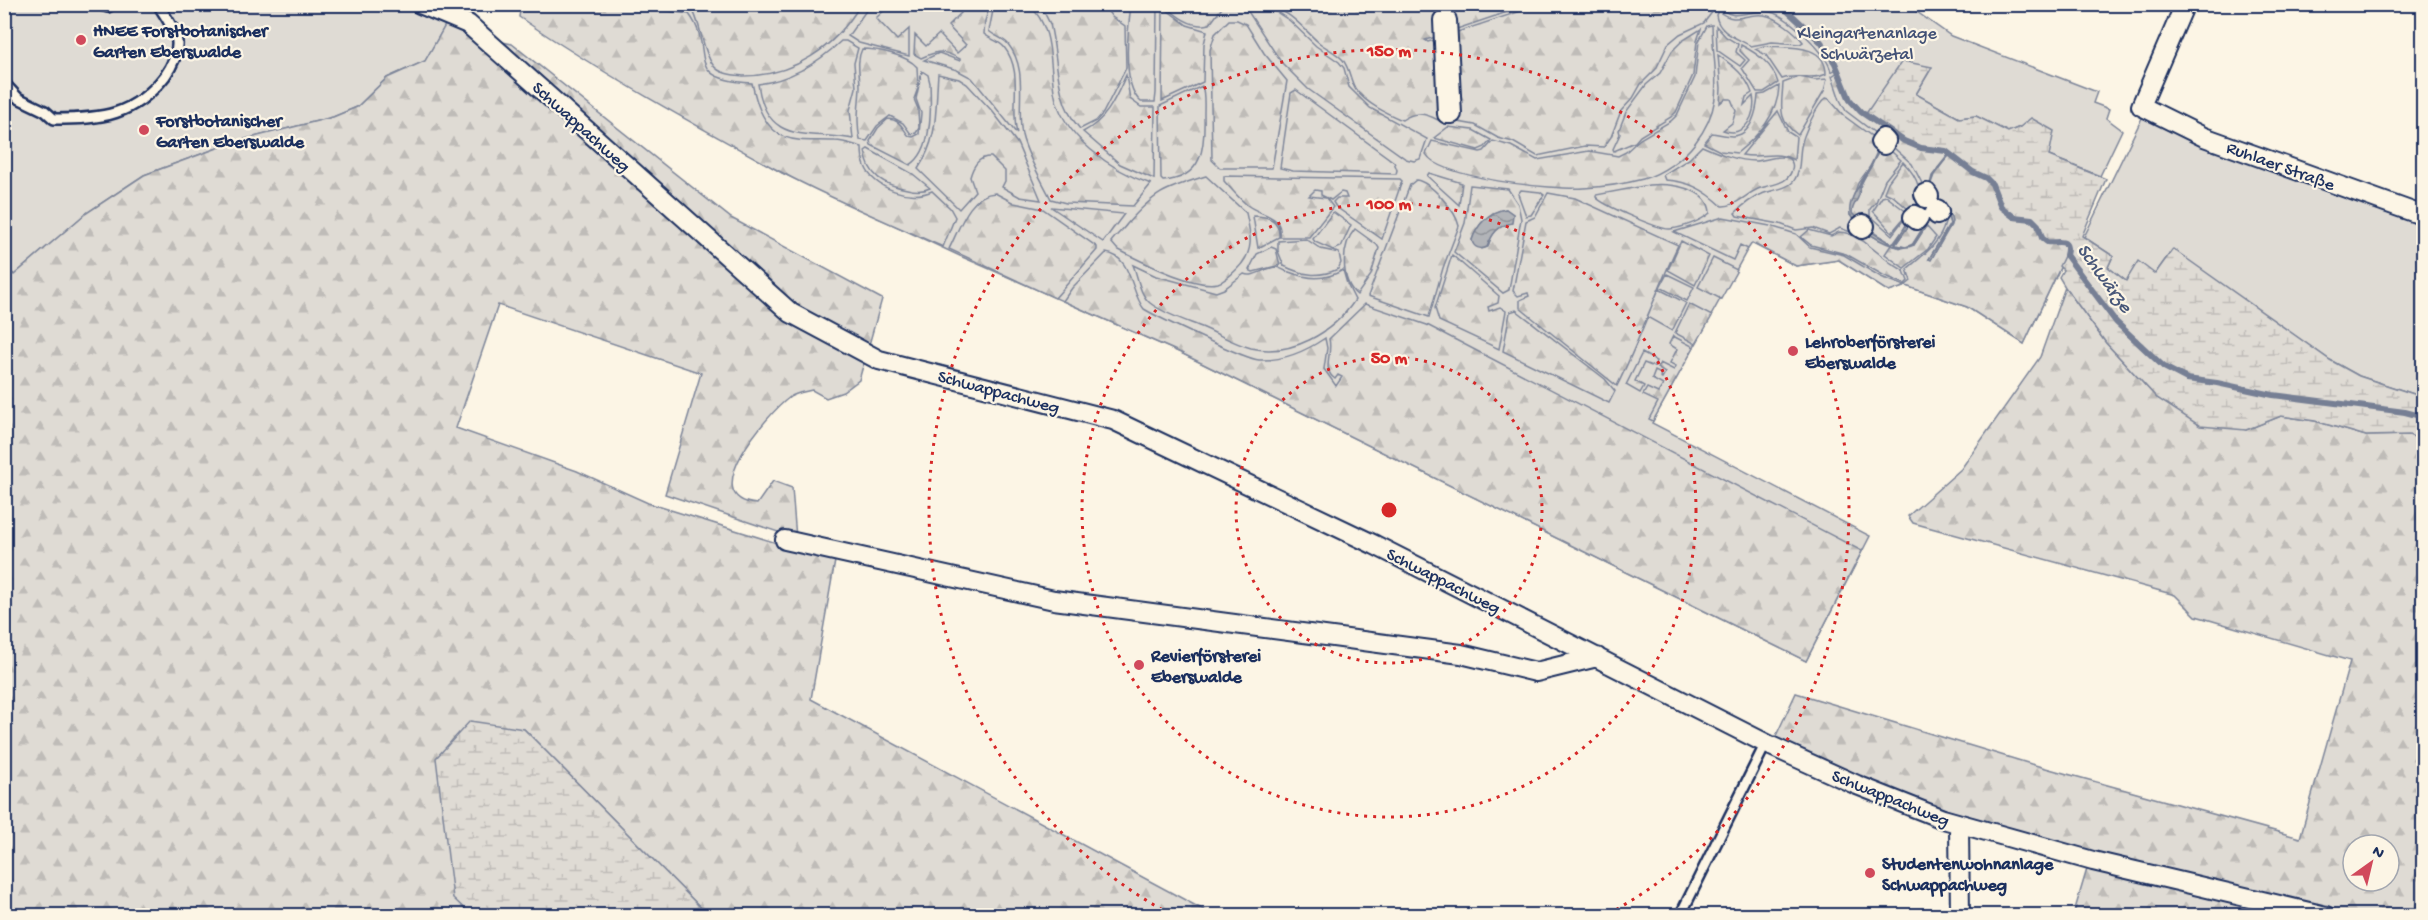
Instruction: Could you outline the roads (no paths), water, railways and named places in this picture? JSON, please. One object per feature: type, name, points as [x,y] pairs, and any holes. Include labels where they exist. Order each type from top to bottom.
[{"type":"street","name":"Schwappachweg","points":[[420,4],[468,24],[791,313],[879,360],[1113,420],[1375,545],[1766,743],[1857,785],[1959,825],[2093,861],[2326,915]]},
{"type":"street","name":"Ruhlaer Straße","points":[[2185,4],[2141,106],[2204,137],[2424,216]]},
{"type":"street","points":[[785,540],[1054,600],[1461,654],[1536,672],[1597,657]]},
{"type":"street","name":"Schwappachweg","points":[[1959,825],[1960,915]]},
{"type":"lane","points":[[98,4],[108,7],[112,4]]},
{"type":"lane","points":[[4,82],[18,98],[45,111],[54,119],[91,119],[124,110],[141,102],[170,68],[176,54],[177,39],[158,4]]},
{"type":"lane","points":[[1680,915],[1766,743]]},
{"type":"water","points":[[1886,130],[1888,131],[1886,138],[1874,160]]},
{"type":"water","points":[[1950,153],[1934,175],[1930,186],[1952,222],[1931,260],[1929,259],[1950,224],[1942,208],[1930,220],[1914,245],[1906,247],[1888,244],[1862,228],[1850,215],[1851,202],[1860,185],[1852,213],[1865,228],[1891,244],[1895,243],[1929,188],[1932,176]],"holes":[[[1924,197],[1941,207],[1928,221],[1913,244],[1906,247],[1895,245],[1916,215]]]},
{"type":"water","points":[[1874,160],[1869,170],[1860,185],[1861,181]]},
{"type":"water","points":[[1506,209],[1513,214],[1512,223],[1496,231],[1487,247],[1476,247],[1472,240],[1480,224],[1494,213]]},
{"type":"waterway","name":"Schwärze","points":[[1780,4],[1821,42],[1835,63],[1850,100],[1861,112],[1904,141],[1921,148],[1946,151],[1992,184],[2001,207],[2014,217],[2032,219],[2038,225],[2042,238],[2047,242],[2065,243],[2066,255],[2116,322],[2164,367],[2187,379],[2273,395],[2405,412],[2424,417]]},
{"type":"place","name":"HNEE Forstbotanischer Garten Eberswalde","points":[[81,40]]},
{"type":"place","name":"Forstbotanischer Garten Eberswalde","points":[[144,130]]},
{"type":"place","name":"Lehroberförsterei Eberswalde","points":[[1793,351]]},
{"type":"place","name":"Revierförsterei Eberswalde","points":[[1139,665]]},
{"type":"place","name":"Studentenwohnanlage Schwappachweg","points":[[1870,873]]},
{"type":"park label","name":"Kleingartenanlage Schwärzetal","points":[[1867,42]]}]
